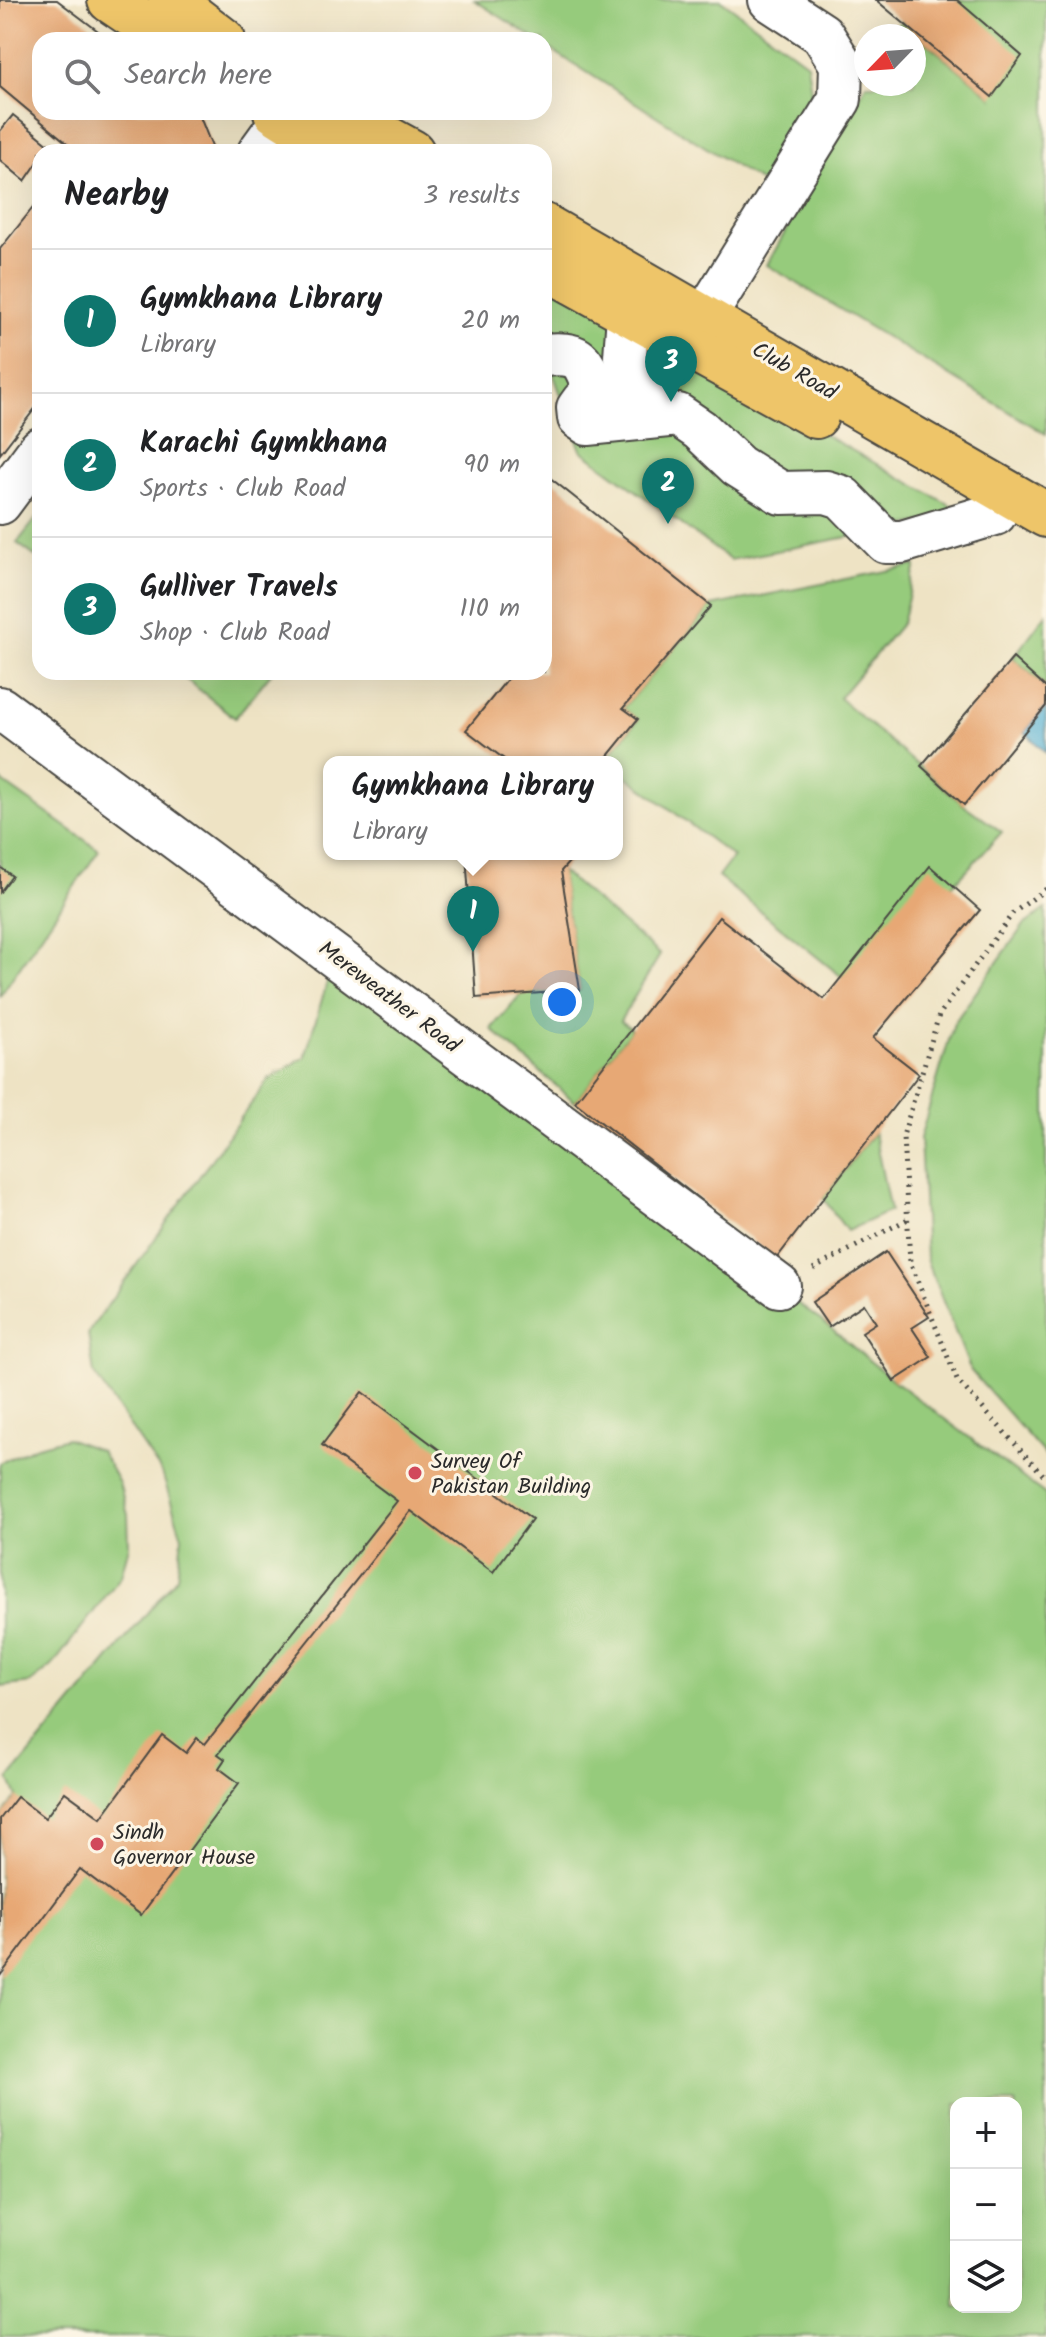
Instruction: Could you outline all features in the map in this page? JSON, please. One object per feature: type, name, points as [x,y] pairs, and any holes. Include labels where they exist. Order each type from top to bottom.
[{"type":"highway","points":[[110,0],[157,32]]},
{"type":"highway","points":[[171,0],[213,32]]},
{"type":"highway","points":[[292,120],[327,144]]},
{"type":"highway","points":[[354,120],[397,144]]},
{"type":"highway","name":"Club Road","points":[[552,231],[1046,515]]},
{"type":"highway","name":"Club Road","points":[[552,271],[1046,542]]},
{"type":"street","points":[[704,318],[840,99],[841,64],[822,34],[770,0]]},
{"type":"street","points":[[264,144],[279,120]]},
{"type":"street","points":[[615,394],[625,357],[628,314]]},
{"type":"street","points":[[552,354],[575,355],[615,394],[670,416]]},
{"type":"street","points":[[615,394],[583,401],[578,408],[579,418],[588,424],[678,415],[700,430],[738,466],[781,493],[826,492],[842,497],[886,542],[902,542],[995,514]]},
{"type":"street","points":[[0,503],[32,460]]},
{"type":"street","name":"Mereweather Road","points":[[0,708],[779,1286]]},
{"type":"path","points":[[1046,889],[1013,913],[939,1015],[903,1136],[910,1262],[957,1380],[1046,1478]]},
{"type":"path","points":[[779,1286],[908,1219]]},
{"type":"green space","points":[[474,0],[721,0],[807,63],[815,120],[770,188],[552,50],[552,32],[524,32]]},
{"type":"green space","points":[[957,0],[1046,0],[1046,434],[767,265],[859,96],[926,96],[926,42],[992,97]]},
{"type":"green space","points":[[552,282],[966,514],[730,560],[581,450],[552,370]]},
{"type":"green space","points":[[32,524],[32,554],[17,543]]},
{"type":"green space","points":[[916,565],[902,623],[839,698],[964,805],[1002,832],[952,886],[842,977],[718,877],[733,857],[623,774],[623,756],[608,756],[638,720],[623,708],[711,606]]},
{"type":"green space","points":[[1046,614],[1046,687],[1013,658]]},
{"type":"green space","points":[[187,680],[266,680],[235,718]]},
{"type":"green space","points":[[0,780],[99,850],[0,996]]},
{"type":"green space","points":[[561,871],[660,955],[620,1021],[632,1029],[575,1102],[491,1029],[521,994],[580,990]]},
{"type":"green space","points":[[1046,909],[1046,1456],[971,1371],[926,1259],[920,1138],[954,1023],[1024,925]]},
{"type":"green space","points":[[335,955],[829,1327],[894,1381],[1046,1495],[1046,2337],[0,2337],[0,1819],[17,1797],[9,1779],[177,1577],[182,1537],[162,1473],[94,1374],[88,1333],[268,1080],[305,1057]]},
{"type":"green space","points":[[874,1133],[890,1211],[847,1231],[823,1198]]},
{"type":"green space","points":[[67,1438],[101,1451],[119,1483],[128,1515],[129,1546],[121,1576],[52,1666],[31,1683],[0,1687],[0,1463],[34,1447]]},
{"type":"water","points":[[1046,706],[1046,753],[1025,732]]},
{"type":"building","points":[[0,0],[57,0],[99,32],[32,32],[32,114],[0,87]]},
{"type":"building","points":[[876,0],[957,0],[1022,56],[992,97],[926,42],[926,24],[905,24]]},
{"type":"building","points":[[13,115],[49,144],[32,144],[32,171],[25,181],[0,160],[0,131]]},
{"type":"building","points":[[39,120],[201,120],[211,144],[66,144]]},
{"type":"building","points":[[32,209],[32,412],[0,454],[0,249]]},
{"type":"building","points":[[552,479],[711,606],[623,708],[638,719],[608,756],[500,756],[466,730],[507,680],[552,680]]},
{"type":"building","points":[[1013,658],[1046,688],[1046,706],[964,805],[921,766]]},
{"type":"building","points":[[466,860],[571,860],[561,871],[580,990],[476,998]]},
{"type":"building","points":[[930,866],[980,910],[873,1038],[919,1074],[776,1259],[575,1102],[719,917],[824,999]]},
{"type":"building","points":[[0,867],[12,876],[0,892]]},
{"type":"building","points":[[886,1252],[929,1317],[912,1328],[931,1357],[894,1381],[862,1332],[876,1323],[864,1304],[829,1327],[812,1302]]},
{"type":"building","points":[[362,1392],[532,1519],[493,1572],[411,1511],[218,1754],[225,1759],[219,1768],[239,1783],[141,1915],[80,1869],[0,1976],[0,1819],[17,1797],[45,1818],[65,1792],[101,1818],[162,1735],[186,1753],[197,1738],[205,1744],[397,1501],[322,1445]]},
{"type":"place","name":"Gulliver Travels","points":[[671,402]]},
{"type":"place","name":"Karachi Gymkhana","points":[[668,524]]},
{"type":"place","name":"Gymkhana Library","points":[[473,952]]},
{"type":"place","name":"Survey Of Pakistan Building","points":[[415,1473]]},
{"type":"place","name":"Sindh Governor House","points":[[97,1844]]}]
